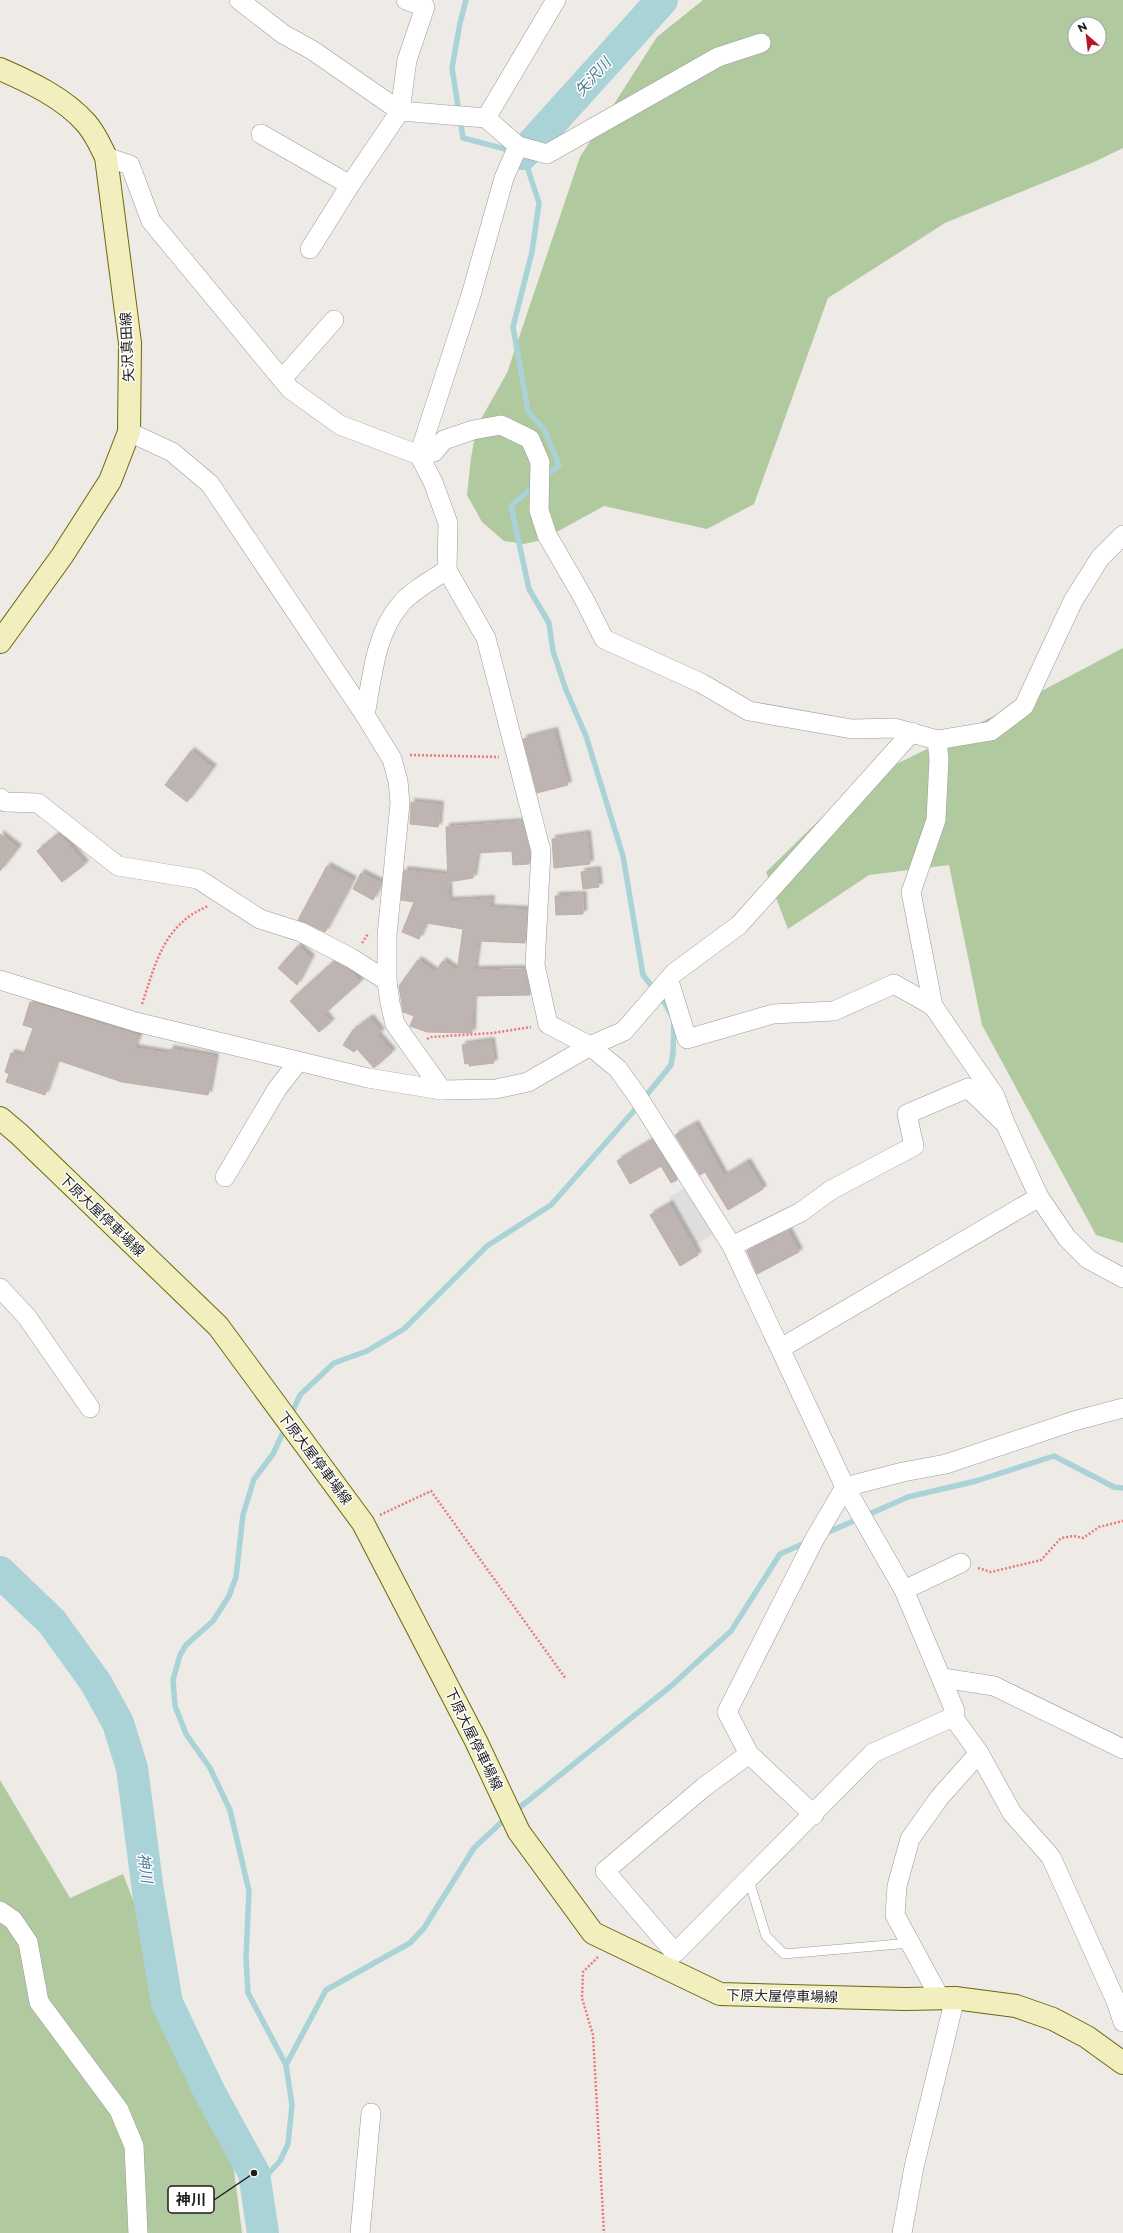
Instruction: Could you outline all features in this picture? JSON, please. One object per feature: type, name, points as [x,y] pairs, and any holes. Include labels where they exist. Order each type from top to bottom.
[{"type":"main road","name":"矢沢真田線","points":[[0,69],[25,80],[58,99],[85,122],[96,137],[106,157],[130,343],[129,432],[110,481],[62,556],[0,642]]},
{"type":"main road","name":"下原大屋停車場線","points":[[0,1118],[218,1326],[364,1523],[476,1741],[516,1826],[593,1933],[720,1994],[947,1998],[1016,2006],[1053,2019],[1087,2037],[1123,2063]]},
{"type":"street","points":[[240,0],[283,34],[312,50],[400,111],[486,118],[518,146],[547,154],[718,57],[761,42]]},
{"type":"street","points":[[310,248],[400,111],[407,60],[425,7],[406,0]]},
{"type":"street","points":[[486,118],[556,0]]},
{"type":"street","points":[[261,134],[350,185]]},
{"type":"street","points":[[518,146],[504,178],[470,295],[419,455],[433,482],[448,523],[447,570],[486,638],[515,757],[541,851],[535,965],[548,1024],[590,1046],[618,1069],[638,1097],[732,1246],[845,1487],[904,1590],[943,1678],[955,1712],[953,1717],[874,1753],[675,1953],[605,1871],[704,1788],[749,1754]]},
{"type":"street","points":[[106,157],[130,165],[152,221],[290,389],[340,425],[419,455],[434,452],[444,440],[472,430],[501,425],[530,439],[540,462],[539,510],[546,535],[570,574],[604,639],[701,683],[749,711],[852,729],[894,728],[937,740],[991,731],[1024,706],[1073,600],[1100,558],[1123,535]]},
{"type":"street","points":[[282,379],[334,320]]},
{"type":"street","points":[[129,432],[172,452],[210,484],[365,716],[392,759],[398,781],[400,803],[389,902],[387,982],[395,1024],[442,1090]]},
{"type":"street","points":[[426,432],[444,440]]},
{"type":"street","points":[[365,716],[377,655],[385,628],[400,604],[447,570]]},
{"type":"street","points":[[0,980],[136,1022],[368,1078],[442,1090],[496,1089],[528,1082],[590,1046],[624,1031],[669,981],[674,973],[739,925],[912,732]]},
{"type":"street","points":[[937,740],[939,759],[936,820],[911,892],[933,1006],[995,1096],[1005,1123],[1039,1197],[1067,1238],[1088,1259],[1123,1278]]},
{"type":"street","points":[[0,798],[5,802],[38,803],[118,866],[198,879],[260,919],[301,932],[351,958],[387,982]]},
{"type":"street","points":[[669,981],[687,1039],[773,1014],[834,1011],[894,984],[933,1006]]},
{"type":"street","points":[[225,1177],[277,1089],[298,1062]]},
{"type":"street","points":[[732,1246],[802,1212],[831,1190],[914,1146],[907,1114],[918,1108],[968,1088],[1005,1123]]},
{"type":"street","points":[[781,1348],[1039,1197]]},
{"type":"street","points":[[0,1288],[27,1317],[90,1408]]},
{"type":"street","points":[[814,1815],[749,1754],[727,1712],[814,1540],[845,1487],[903,1472],[946,1464],[1074,1420],[1123,1408]]},
{"type":"street","points":[[904,1590],[961,1563]]},
{"type":"street","points":[[943,1678],[994,1686],[1123,1749]]},
{"type":"street","points":[[953,1717],[979,1753],[1012,1813],[1051,1857],[1116,2001],[1123,2022]]},
{"type":"street","points":[[902,2233],[947,1998],[910,1943],[895,1915],[896,1886],[910,1838],[939,1798],[979,1753]]},
{"type":"street","points":[[0,1911],[13,1920],[28,1942],[39,2002],[119,2110],[134,2146],[138,2233]]},
{"type":"street","points":[[360,2233],[371,2113]]},
{"type":"lane","points":[[749,1880],[766,1936],[784,1954],[910,1943]]},
{"type":"path","points":[[392,759],[404,755],[515,757]]},
{"type":"path","points":[[136,1022],[161,947],[175,928],[200,909],[228,898]]},
{"type":"path","points":[[414,1049],[431,1037],[493,1033],[548,1024]]},
{"type":"path","points":[[364,1523],[431,1491],[566,1679]]},
{"type":"path","points":[[961,1563],[991,1572],[1041,1560],[1060,1538],[1074,1536],[1083,1538],[1099,1527],[1123,1521]]},
{"type":"path","points":[[604,2233],[593,2035],[582,1998],[583,1972],[612,1942]]},
{"type":"green space","points":[[703,0],[1123,0],[1123,148],[1094,162],[945,223],[828,298],[754,504],[707,529],[604,506],[542,540],[524,544],[504,541],[482,522],[467,495],[471,458],[477,426],[507,373],[580,157],[657,37]]},
{"type":"green space","points":[[1123,648],[1123,1243],[1096,1235],[982,1025],[949,865],[869,875],[788,929],[766,872],[856,784],[1000,713]]},
{"type":"green space","points":[[0,1780],[70,1898],[123,1874],[232,2155],[242,2233],[0,2233]]},
{"type":"shaded area","points":[[689,1185],[716,1232],[697,1244],[669,1197]]},
{"type":"building","points":[[554,731],[568,785],[537,793],[523,739]]},
{"type":"building","points":[[191,751],[213,768],[187,802],[165,785]]},
{"type":"building","points":[[411,802],[440,805],[438,827],[410,824]]},
{"type":"building","points":[[522,822],[530,852],[529,864],[513,865],[512,851],[477,853],[473,878],[448,882],[446,827]]},
{"type":"building","points":[[59,833],[85,864],[62,882],[37,851]]},
{"type":"building","points":[[0,834],[18,848],[0,871]]},
{"type":"building","points":[[587,834],[590,864],[554,868],[552,839]]},
{"type":"building","points":[[327,866],[353,880],[325,932],[298,920]]},
{"type":"building","points":[[404,870],[447,875],[449,901],[491,899],[490,908],[527,910],[525,943],[478,941],[474,970],[525,969],[530,995],[473,996],[472,1033],[427,1032],[410,1026],[414,1016],[403,1012],[399,986],[418,960],[435,972],[443,961],[457,971],[463,929],[426,923],[419,939],[402,932],[414,902],[401,900]]},
{"type":"building","points":[[597,870],[599,887],[583,889],[581,872]]},
{"type":"building","points":[[361,873],[381,883],[373,900],[353,889]]},
{"type":"building","points":[[583,895],[583,914],[556,915],[555,896]]},
{"type":"building","points":[[298,946],[311,958],[297,985],[278,968]]},
{"type":"building","points":[[334,961],[351,971],[360,982],[324,1014],[331,1022],[319,1032],[290,1001]]},
{"type":"building","points":[[30,1002],[139,1036],[134,1048],[169,1054],[170,1049],[215,1057],[208,1095],[122,1082],[57,1060],[45,1095],[6,1082],[9,1074],[5,1072],[11,1053],[23,1056],[33,1028],[23,1025]]},
{"type":"building","points":[[370,1018],[381,1032],[377,1035],[392,1052],[374,1068],[357,1049],[354,1052],[343,1045],[353,1030]]},
{"type":"building","points":[[491,1041],[494,1063],[469,1066],[469,1063],[465,1064],[462,1045]]},
{"type":"building","points":[[695,1124],[724,1176],[747,1162],[763,1189],[728,1210],[705,1172],[700,1175],[675,1135]]},
{"type":"building","points":[[652,1140],[677,1180],[671,1183],[661,1166],[630,1184],[617,1161]]},
{"type":"building","points":[[669,1204],[698,1255],[680,1266],[650,1215]]},
{"type":"building","points":[[788,1231],[799,1252],[757,1274],[747,1251]]},
{"type":"waterway","points":[[466,0],[460,23],[452,68],[463,138],[513,151]]},
{"type":"waterway","name":"矢沢川","points":[[523,154],[662,0]]},
{"type":"waterway","points":[[521,153],[523,154],[539,203],[532,252],[513,327],[528,411],[545,431],[559,465],[545,477]]},
{"type":"waterway","points":[[535,485],[511,506],[529,589],[549,623],[553,651],[566,690],[586,736],[623,856],[643,975],[651,985]]},
{"type":"waterway","points":[[645,1097],[671,1065],[673,1053],[674,1020],[661,996]]},
{"type":"waterway","points":[[291,1415],[300,1395],[334,1363],[367,1351],[404,1329],[487,1246],[551,1205],[639,1105]]},
{"type":"waterway","points":[[254,2173],[269,2173],[280,2161],[288,2144],[292,2105],[286,2065],[248,1993],[246,1958],[249,1891],[230,1810],[210,1768],[186,1734],[175,1706],[173,1680],[180,1655],[186,1645],[213,1621],[229,1596],[236,1577],[243,1515],[254,1479],[273,1454],[286,1426]]},
{"type":"waterway","points":[[824,1534],[908,1497],[976,1481],[1054,1456],[1114,1487],[1123,1488]]},
{"type":"waterway","points":[[514,1812],[671,1686],[731,1631],[780,1554],[807,1542]]},
{"type":"waterway","name":"神川","points":[[0,1572],[52,1622],[96,1683],[118,1723],[132,1768],[148,1891],[167,2003],[210,2093],[254,2173],[263,2233]]},
{"type":"waterway","points":[[286,2065],[326,1990],[410,1943],[424,1928],[474,1848],[507,1817]]},
{"type":"place","name":"神川","points":[[254,2173]]}]
